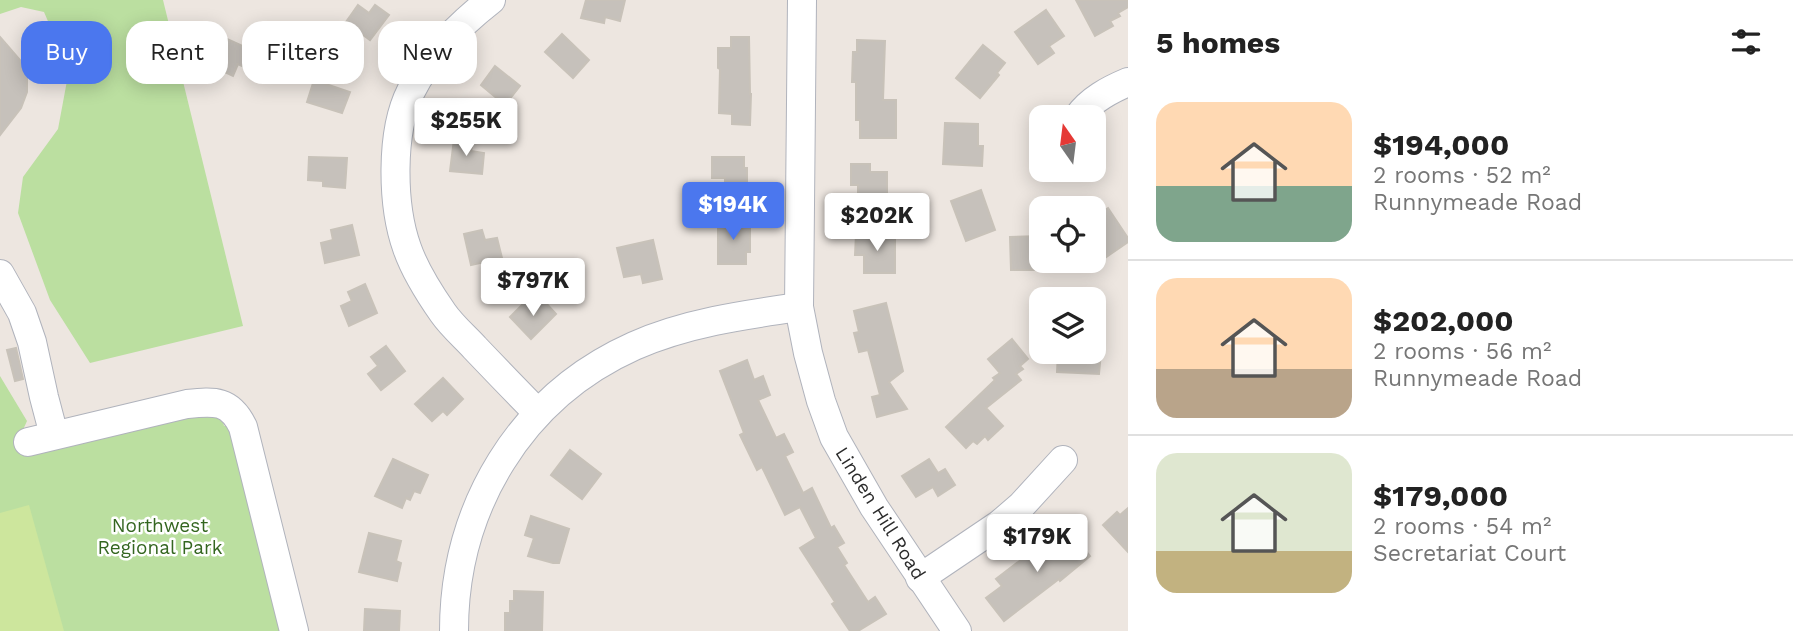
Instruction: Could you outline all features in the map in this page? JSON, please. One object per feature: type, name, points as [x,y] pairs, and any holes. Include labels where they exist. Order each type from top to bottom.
[{"type":"street","points":[[491,0],[454,32],[427,64],[410,93],[399,128],[395,163],[397,207],[407,247],[423,283],[444,316],[538,414]]},
{"type":"street","name":"Linden Hill Road","points":[[802,0],[799,307],[808,353],[834,437],[874,507],[957,631]]},
{"type":"street","points":[[1089,105],[1105,92],[1128,82]]},
{"type":"street","points":[[0,274],[22,313],[33,342],[44,397],[41,438],[187,404],[208,402],[225,405],[236,414],[243,427],[294,631]]},
{"type":"street","points":[[454,631],[458,577],[470,527],[489,480],[512,443],[563,390],[600,362],[635,345],[678,330],[732,317],[799,307]]},
{"type":"street","points":[[920,578],[1000,524],[1021,506],[1063,460]]},
{"type":"green space","points":[[0,0],[163,0],[168,21],[126,21],[126,84],[184,84],[243,326],[90,363],[50,300],[18,213],[23,177],[58,129],[66,84],[112,84],[112,21],[48,21],[44,12],[21,7],[0,14]]},
{"type":"green space","name":"Northwest Regional Park","points":[[0,376],[27,421],[22,432],[203,412],[222,418],[224,426],[230,425],[281,631],[0,631]]},
{"type":"green space","points":[[29,505],[64,631],[0,631],[0,513]]},
{"type":"building","points":[[586,0],[625,0],[620,21],[605,17],[604,23],[581,18]]},
{"type":"building","points":[[1076,0],[1128,0],[1128,7],[1118,13],[1120,16],[1110,21],[1113,26],[1095,36]]},
{"type":"building","points":[[358,5],[369,13],[375,5],[389,15],[384,21],[378,21],[378,29],[370,40],[364,36],[364,21],[347,21]]},
{"type":"building","points":[[1046,10],[1064,36],[1049,46],[1054,53],[1038,64],[1015,32]]},
{"type":"building","points":[[562,34],[589,60],[573,78],[545,52]]},
{"type":"building","points":[[0,37],[20,60],[21,84],[27,84],[27,92],[21,108],[0,135]]},
{"type":"building","points":[[731,37],[749,37],[750,125],[732,124],[732,114],[719,113],[718,48],[731,48]]},
{"type":"building","points":[[228,39],[242,46],[242,66],[238,64],[233,76],[228,74]]},
{"type":"building","points":[[857,40],[885,41],[883,100],[896,100],[896,138],[860,138],[860,120],[856,120],[856,82],[852,82],[853,52],[857,52]]},
{"type":"building","points":[[983,45],[1005,63],[980,98],[956,78]]},
{"type":"building","points":[[495,66],[520,86],[505,105],[481,85]]},
{"type":"building","points":[[313,84],[326,84],[350,92],[342,113],[307,102]]},
{"type":"building","points":[[945,123],[978,124],[978,146],[983,146],[982,166],[943,164]]},
{"type":"building","points":[[454,139],[473,141],[471,151],[484,153],[482,174],[450,171]]},
{"type":"building","points":[[309,157],[347,158],[345,188],[323,186],[323,181],[308,180]]},
{"type":"building","points":[[712,157],[744,157],[747,189],[725,188],[725,178],[712,178]]},
{"type":"building","points":[[851,164],[870,164],[870,172],[887,172],[887,204],[861,204],[858,185],[851,185]]},
{"type":"building","points":[[981,190],[995,230],[966,241],[951,201]]},
{"type":"building","points":[[1108,208],[1128,242],[1106,257]]},
{"type":"building","points":[[718,222],[750,222],[750,252],[746,252],[746,264],[718,264]]},
{"type":"building","points":[[352,225],[359,255],[325,263],[321,243],[333,240],[331,230]]},
{"type":"building","points":[[482,230],[485,240],[497,238],[502,258],[471,265],[464,234]]},
{"type":"building","points":[[856,234],[895,235],[895,273],[864,273],[864,255],[855,255]]},
{"type":"building","points":[[1029,236],[1029,270],[1011,270],[1010,237]]},
{"type":"building","points":[[653,240],[662,279],[643,283],[641,274],[624,277],[617,248]]},
{"type":"building","points":[[365,284],[377,313],[349,326],[341,306],[352,301],[348,292]]},
{"type":"building","points":[[543,300],[556,314],[531,339],[510,317],[526,301],[534,309]]},
{"type":"building","points":[[886,303],[903,371],[889,382],[907,409],[877,417],[872,397],[880,395],[868,350],[859,352],[854,333],[859,332],[854,311]]},
{"type":"building","points":[[1012,339],[1028,359],[1020,366],[1023,369],[1016,374],[1021,380],[986,408],[1003,426],[988,440],[985,436],[977,444],[973,441],[966,448],[946,427],[995,380],[993,378],[1000,373],[988,359]]},
{"type":"building","points":[[386,346],[405,371],[381,390],[368,374],[378,366],[371,357]]},
{"type":"building","points":[[16,348],[23,379],[15,381],[7,350]]},
{"type":"building","points":[[747,360],[754,380],[763,376],[770,395],[758,400],[776,438],[784,434],[793,452],[785,456],[803,493],[812,488],[831,528],[834,526],[844,543],[837,547],[847,563],[844,565],[868,602],[875,597],[886,614],[858,631],[850,631],[832,604],[835,602],[800,548],[816,538],[800,507],[785,515],[762,467],[757,470],[740,435],[744,433],[720,371]]},
{"type":"building","points":[[1057,364],[1100,364],[1099,374],[1057,372]]},
{"type":"building","points":[[443,378],[463,399],[447,415],[443,411],[432,421],[415,404]]},
{"type":"building","points":[[570,450],[601,474],[582,499],[551,475]]},
{"type":"building","points":[[393,459],[428,475],[420,493],[414,491],[410,500],[406,498],[402,508],[375,496]]},
{"type":"building","points":[[929,459],[938,473],[945,469],[955,485],[938,496],[933,487],[916,497],[902,476]]},
{"type":"building","points":[[1128,508],[1128,552],[1103,525],[1117,512],[1120,515]]},
{"type":"building","points":[[531,516],[569,529],[559,563],[528,556],[534,538],[525,535]]},
{"type":"building","points":[[1071,532],[1090,556],[1004,621],[986,598],[1002,586],[996,579],[1052,536],[1057,543]]},
{"type":"building","points":[[369,533],[401,541],[396,561],[401,563],[397,581],[359,572]]},
{"type":"building","points":[[514,591],[543,592],[542,631],[505,631],[505,613],[510,613],[510,601],[514,601]]},
{"type":"building","points":[[365,609],[400,611],[399,631],[364,631]]}]
